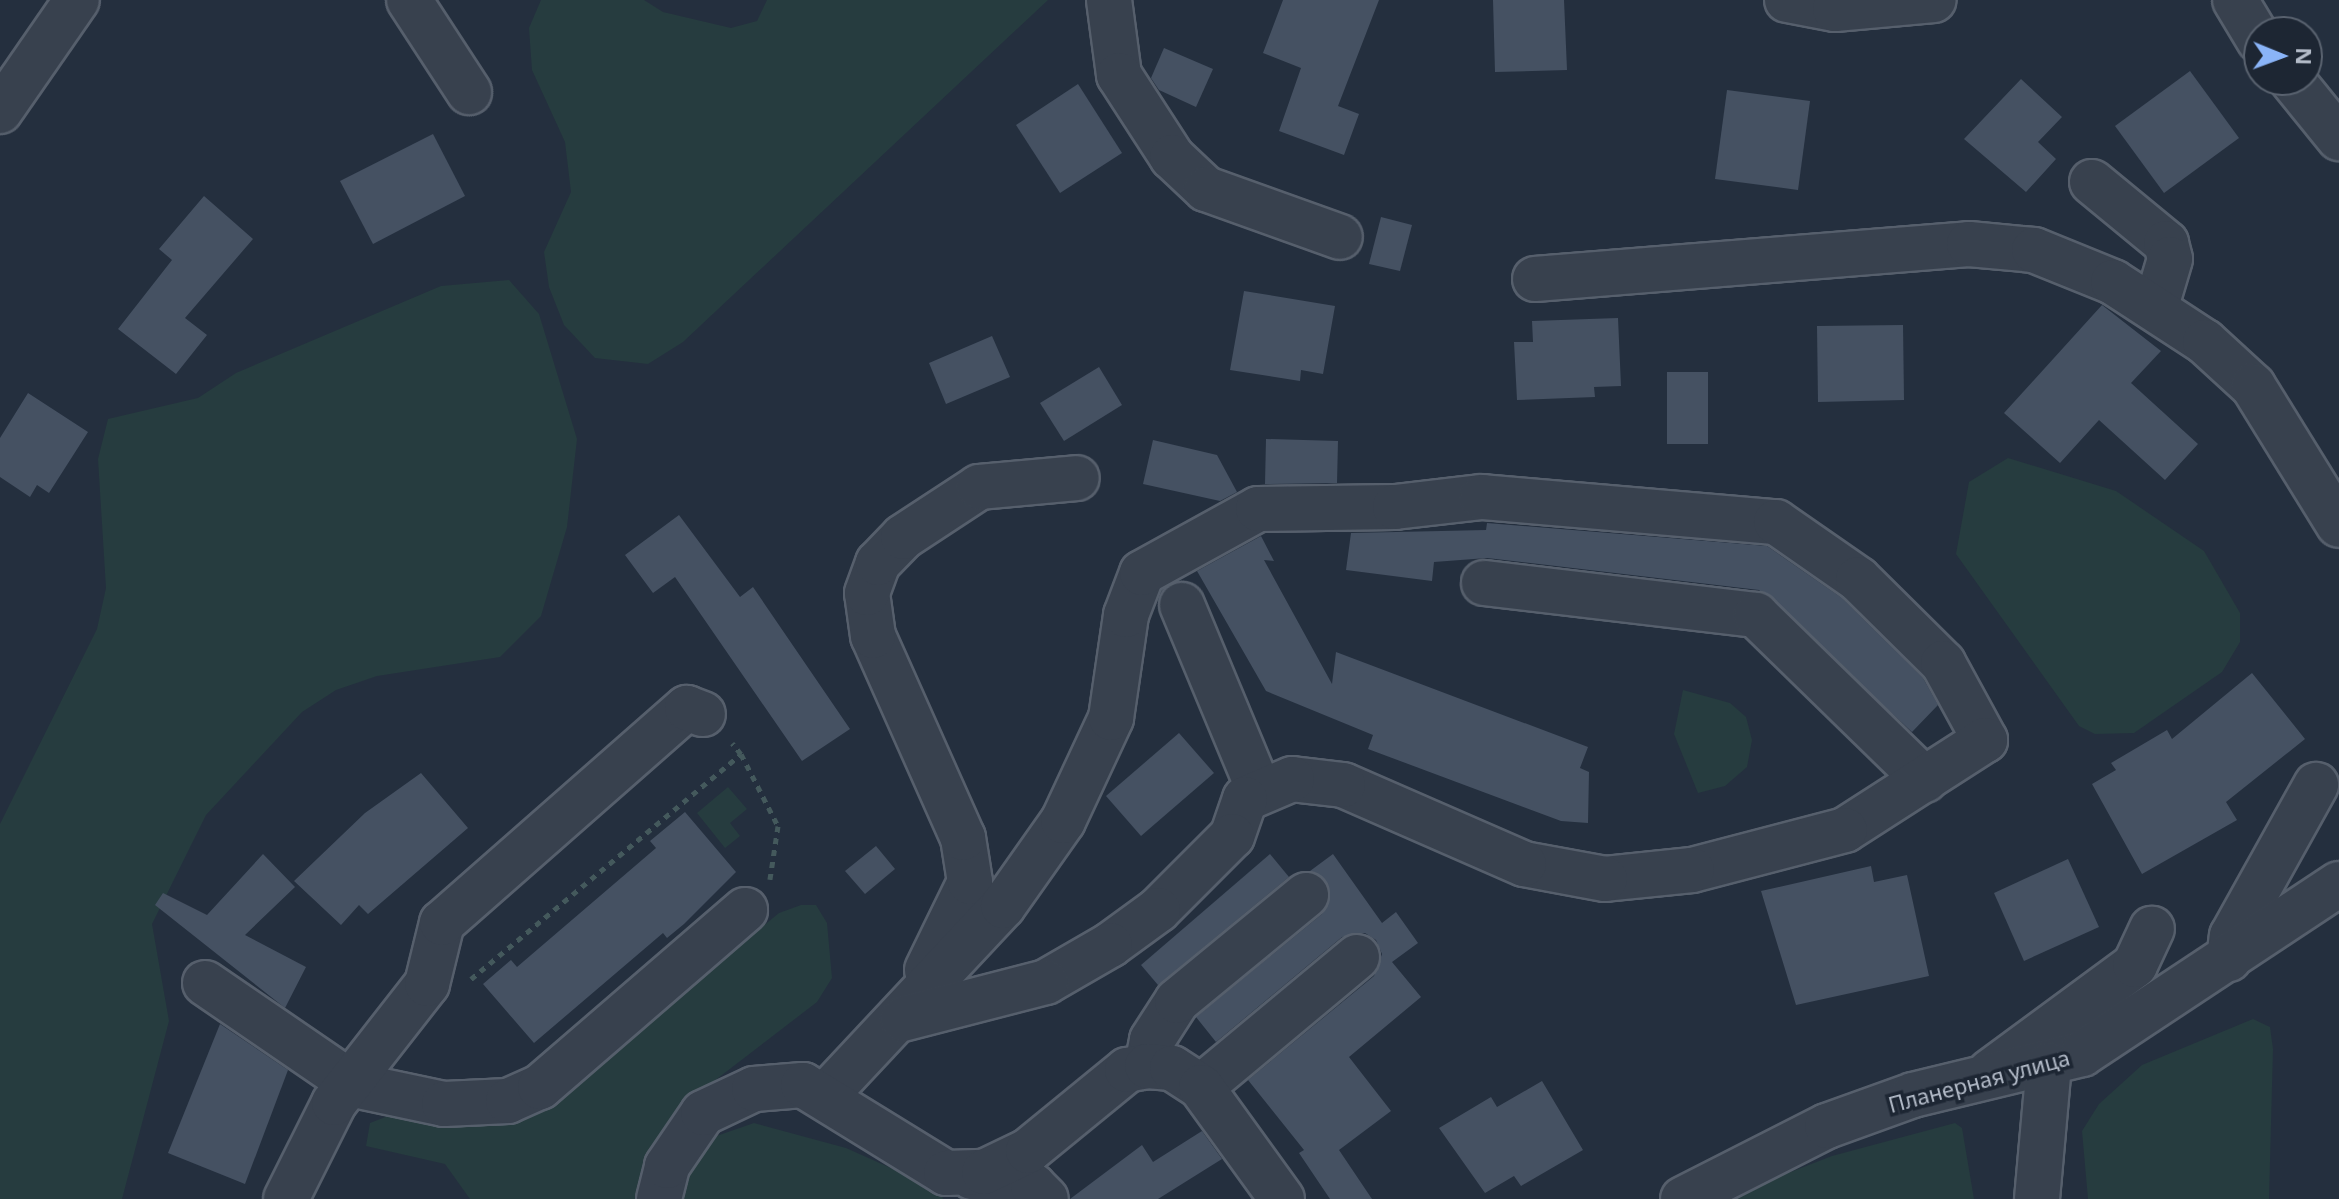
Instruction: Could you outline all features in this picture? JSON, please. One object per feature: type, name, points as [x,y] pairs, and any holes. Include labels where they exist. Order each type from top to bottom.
[{"type":"street","points":[[0,111],[77,0]]},
{"type":"street","points":[[409,0],[469,92]]},
{"type":"street","points":[[1109,0],[1119,75],[1172,157],[1206,189],[1340,237]]},
{"type":"street","points":[[1787,0],[1835,9],[1934,0]]},
{"type":"street","points":[[2305,96],[2339,138]]},
{"type":"street","points":[[2092,182],[2166,243],[2170,259],[2156,306]]},
{"type":"street","points":[[1535,279],[1969,244],[2034,250],[2156,306],[2253,386],[2339,525]]},
{"type":"street","points":[[903,1019],[970,882],[963,838],[873,636],[867,593],[878,563],[903,537],[979,487],[1077,478]]},
{"type":"street","points":[[826,1095],[903,1019],[1003,906],[1084,783],[1111,718],[1126,615],[1142,573],[1258,509],[1482,497],[1776,522],[1858,579],[1943,663],[1985,740],[1845,830],[1692,870],[1605,879],[1524,864],[1343,785],[1292,779],[1258,788],[1245,799],[1232,836],[1158,910],[1110,945],[1046,982],[903,1019]]},
{"type":"street","points":[[1484,583],[1756,615],[1925,780]]},
{"type":"street","points":[[1182,605],[1258,788]]},
{"type":"street","points":[[286,1199],[304,1152],[427,984],[442,923],[687,708],[703,714]]},
{"type":"street","points":[[2229,959],[2232,936],[2316,785]]},
{"type":"street","name":"Планерная улица","points":[[1683,1199],[1827,1126],[1985,1076],[2049,1065],[2127,1030],[2339,884]]},
{"type":"street","points":[[1147,1066],[1152,1040],[1177,1001],[1306,895]]},
{"type":"street","points":[[205,983],[354,1085],[444,1104],[519,1097],[540,1087],[745,910]]},
{"type":"street","points":[[1985,1076],[2135,965],[2152,929]]},
{"type":"street","points":[[1201,1087],[1357,957]]},
{"type":"street","points":[[2037,1199],[2049,1065]]},
{"type":"street","points":[[946,1173],[1010,1163],[1089,1097],[1147,1066],[1172,1068],[1201,1087],[1282,1199]]},
{"type":"street","points":[[659,1199],[667,1166],[703,1113],[781,1084],[826,1095],[946,1173],[1033,1186],[1046,1199]]},
{"type":"path","points":[[703,714],[741,754],[778,826],[771,876],[745,910]]},
{"type":"path","points":[[464,985],[741,754]]},
{"type":"green space","points":[[541,0],[644,0],[663,12],[731,28],[757,21],[767,0],[1048,0],[683,342],[648,364],[595,358],[564,325],[549,287],[544,252],[571,192],[565,142],[532,70],[529,28]]},
{"type":"green space","points":[[509,280],[539,314],[577,439],[567,527],[541,616],[500,657],[377,676],[336,690],[302,712],[206,815],[152,924],[169,1021],[122,1199],[0,1199],[0,824],[97,629],[106,588],[98,459],[108,419],[198,398],[236,373],[441,286]]},
{"type":"green space","points":[[2008,458],[2116,491],[2204,551],[2240,613],[2240,642],[2222,672],[2134,733],[2095,734],[2079,726],[1956,554],[1969,482]]},
{"type":"green space","points":[[1683,690],[1730,703],[1746,717],[1752,740],[1747,767],[1725,786],[1698,793],[1674,734]]},
{"type":"green space","points":[[728,787],[747,809],[730,823],[740,836],[725,848],[697,813]]},
{"type":"green space","points":[[801,905],[816,905],[827,923],[832,978],[817,1002],[679,1108],[654,1145],[642,1199],[470,1199],[445,1164],[366,1146],[370,1123],[388,1116],[450,1125],[670,1003],[779,913]]},
{"type":"green space","points":[[2253,1019],[2270,1027],[2273,1049],[2269,1199],[2088,1199],[2082,1131],[2099,1104],[2142,1065]]},
{"type":"green space","points":[[754,1123],[846,1148],[940,1190],[943,1199],[679,1199],[702,1141]]},
{"type":"green space","points":[[1955,1123],[1962,1128],[1974,1199],[1722,1199],[1832,1156]]},
{"type":"building","points":[[1283,0],[1379,0],[1338,106],[1359,114],[1344,155],[1279,131],[1301,68],[1263,53]]},
{"type":"building","points":[[1493,0],[1564,0],[1567,70],[1495,72]]},
{"type":"building","points":[[1164,48],[1213,69],[1196,107],[1159,90],[1151,78]]},
{"type":"building","points":[[2190,71],[2239,138],[2164,193],[2115,126]]},
{"type":"building","points":[[2021,79],[2062,117],[2038,142],[2056,159],[2026,192],[1964,139]]},
{"type":"building","points":[[1078,84],[1122,153],[1060,193],[1016,125]]},
{"type":"building","points":[[1727,90],[1810,101],[1798,190],[1715,179]]},
{"type":"building","points":[[433,134],[465,196],[373,244],[340,181]]},
{"type":"building","points":[[204,196],[253,239],[185,318],[207,335],[176,374],[118,329],[172,260],[159,249]]},
{"type":"building","points":[[1381,217],[1412,225],[1400,271],[1369,264]]},
{"type":"building","points":[[1244,291],[1335,306],[1323,374],[1301,370],[1300,381],[1230,370]]},
{"type":"building","points":[[2102,305],[2161,351],[2131,383],[2198,444],[2165,480],[2099,420],[2060,463],[2004,413]]},
{"type":"building","points":[[1618,318],[1621,386],[1594,387],[1595,397],[1517,400],[1514,342],[1533,342],[1532,321]]},
{"type":"building","points":[[1903,325],[1904,400],[1818,402],[1817,326]]},
{"type":"building","points":[[992,336],[1010,377],[946,404],[929,363]]},
{"type":"building","points":[[1099,367],[1122,405],[1064,441],[1040,403]]},
{"type":"building","points":[[1667,372],[1708,372],[1708,444],[1667,444]]},
{"type":"building","points":[[28,393],[88,432],[49,493],[37,485],[30,497],[0,477],[0,438]]},
{"type":"building","points":[[1266,439],[1338,441],[1337,483],[1265,484]]},
{"type":"building","points":[[1153,440],[1217,455],[1237,492],[1220,501],[1143,484]]},
{"type":"building","points":[[679,515],[740,597],[753,587],[850,729],[802,761],[675,577],[653,593],[625,555]]},
{"type":"building","points":[[1487,523],[1767,546],[1842,598],[1923,678],[1938,705],[1912,732],[1759,590],[1487,558],[1434,562],[1432,581],[1346,570],[1351,533],[1486,530]]},
{"type":"building","points":[[1261,536],[1274,561],[1264,560],[1332,684],[1336,652],[1588,747],[1580,768],[1589,772],[1588,823],[1561,821],[1368,749],[1373,735],[1266,691],[1197,571]]},
{"type":"building","points":[[2252,673],[2305,739],[2226,802],[2237,820],[2142,874],[2092,784],[2116,770],[2111,763],[2167,730],[2172,739]]},
{"type":"building","points":[[1179,733],[1214,773],[1141,836],[1106,796]]},
{"type":"building","points":[[421,773],[468,828],[368,914],[359,905],[341,925],[294,881],[365,813]]},
{"type":"building","points":[[685,812],[736,872],[684,924],[667,938],[663,933],[534,1043],[483,984],[511,960],[517,967],[656,848],[650,841]]},
{"type":"building","points":[[876,846],[895,869],[865,894],[845,871]]},
{"type":"building","points":[[263,854],[295,887],[245,935],[306,967],[285,1008],[155,905],[163,893],[207,915]]},
{"type":"building","points":[[1270,854],[1289,877],[1158,985],[1141,965]]},
{"type":"building","points":[[1333,854],[1382,923],[1396,912],[1418,943],[1392,962],[1421,997],[1349,1057],[1391,1111],[1339,1150],[1372,1199],[1330,1199],[1299,1153],[1304,1150],[1248,1080],[1374,976],[1382,954],[1376,940],[1365,933],[1342,937],[1216,1042],[1196,1017],[1322,914],[1330,890],[1310,871]]},
{"type":"building","points":[[2068,859],[2099,927],[2024,961],[1994,893]]},
{"type":"building","points":[[1871,866],[1874,882],[1907,875],[1929,976],[1796,1005],[1761,891]]},
{"type":"building","points":[[220,1024],[288,1070],[245,1184],[168,1153]]},
{"type":"building","points":[[1542,1081],[1583,1150],[1521,1186],[1514,1176],[1485,1193],[1439,1128],[1491,1097],[1497,1107]]},
{"type":"building","points":[[1202,1131],[1222,1159],[1158,1199],[1070,1199],[1142,1145],[1153,1162]]}]
